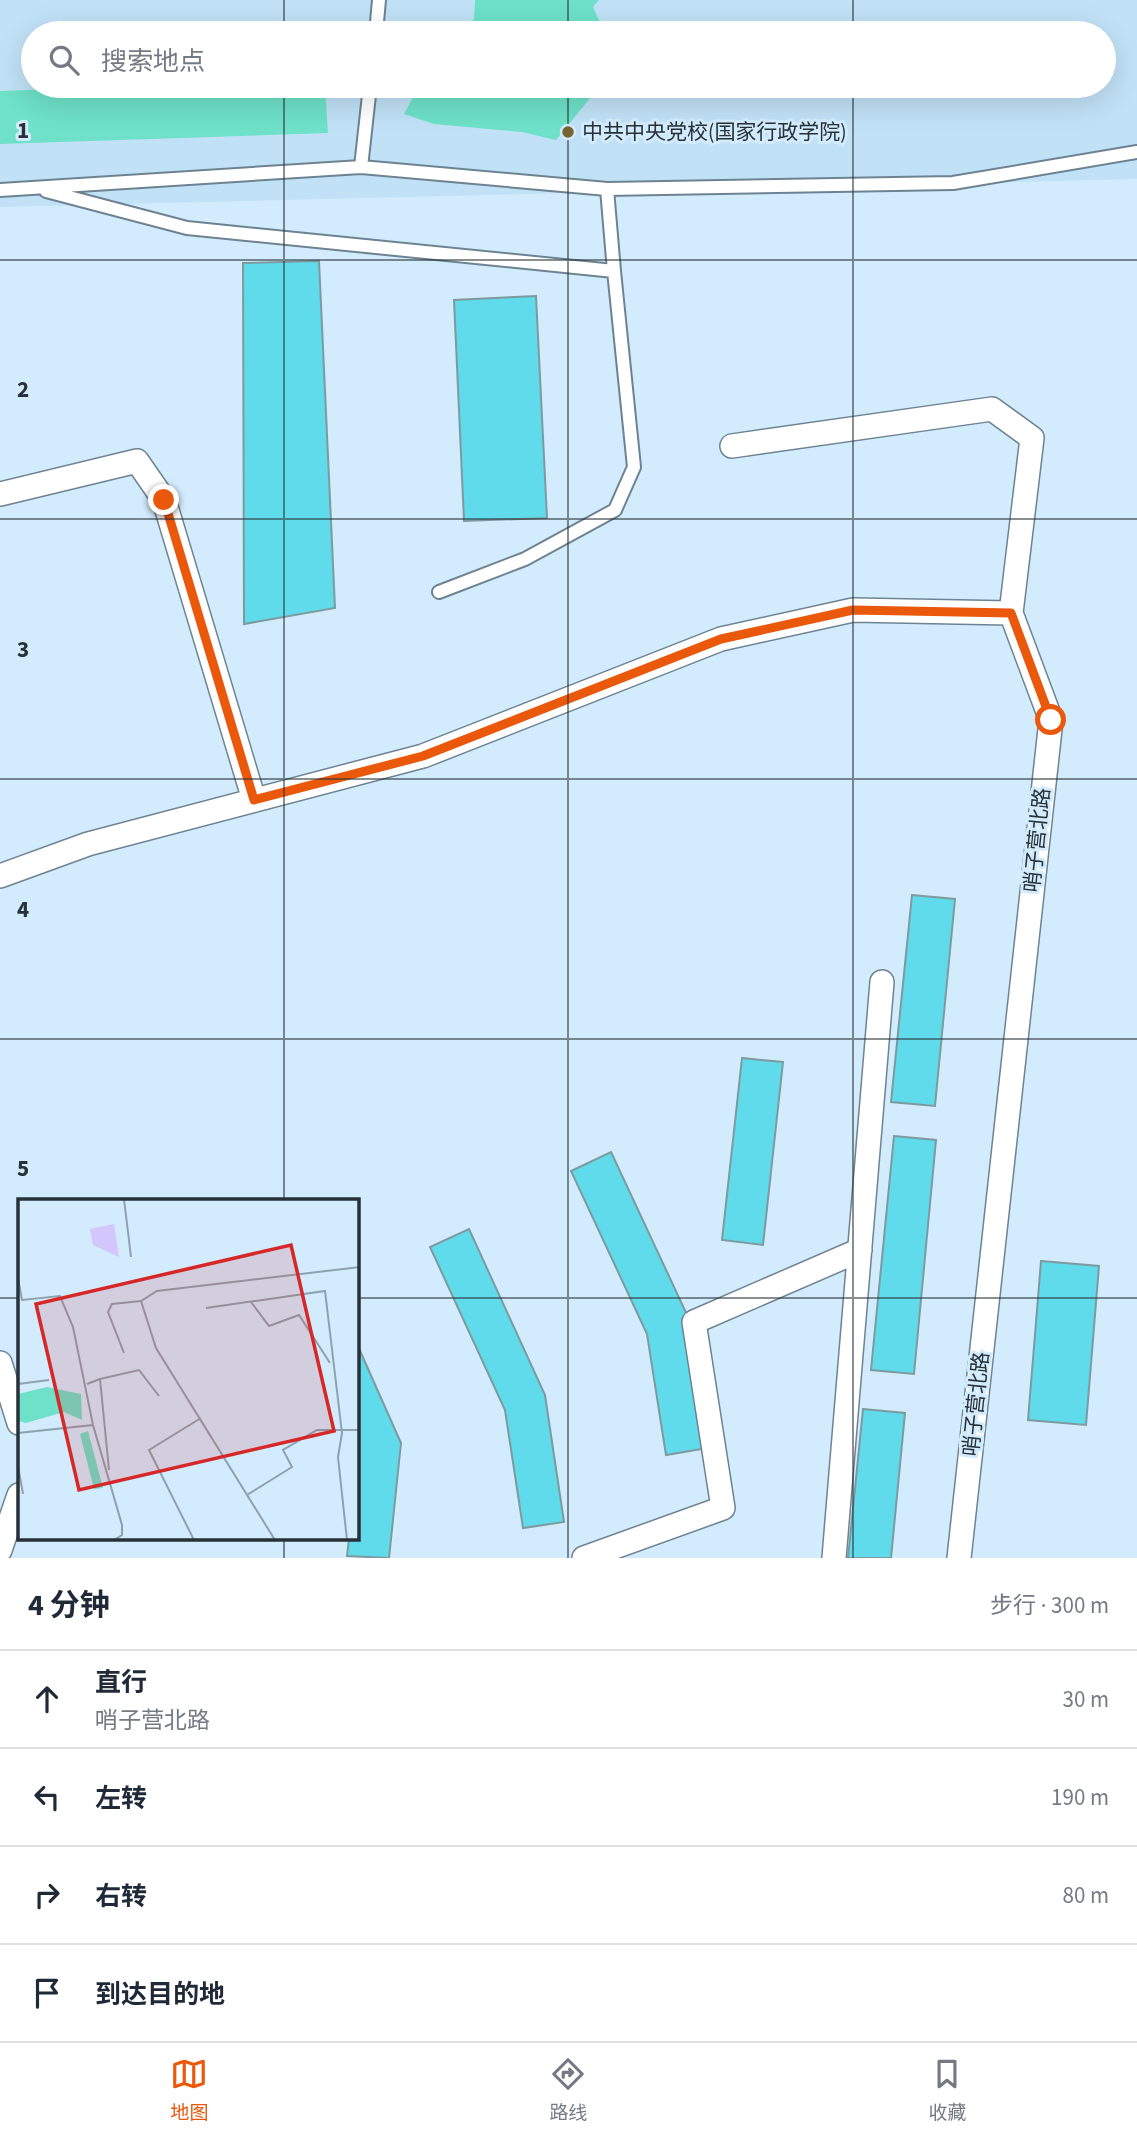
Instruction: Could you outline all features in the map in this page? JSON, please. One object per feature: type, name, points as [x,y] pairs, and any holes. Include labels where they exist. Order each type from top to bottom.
[{"type":"street","name":"哨子营北路","points":[[732,446],[992,409],[1032,438],[1011,613],[1051,720],[959,1558]]},
{"type":"street","points":[[0,494],[137,461],[164,500],[254,800]]},
{"type":"street","points":[[0,876],[88,844],[423,756],[721,639],[853,610],[1011,613]]},
{"type":"street","points":[[834,1558],[882,982]]},
{"type":"street","points":[[584,1558],[723,1508],[694,1322],[860,1250]]},
{"type":"street","points":[[0,1363],[18,1420]]},
{"type":"street","points":[[0,1550],[18,1498]]},
{"type":"lane","points":[[377,21],[379,0]]},
{"type":"lane","points":[[361,167],[369,98]]},
{"type":"lane","points":[[0,190],[361,167],[607,189],[953,183],[1137,152]]},
{"type":"lane","points":[[34,188],[187,228],[614,271]]},
{"type":"lane","points":[[439,592],[525,559],[615,510],[634,467],[607,189]]},
{"type":"shaded area","name":"中共中央党校(国家行政学院)","points":[[0,0],[1137,0],[1137,179],[0,207]]},
{"type":"shaded area","points":[[475,0],[599,0],[593,7],[599,21],[472,21]]},
{"type":"shaded area","points":[[21,90],[21,98],[326,98],[328,133],[0,144],[0,91]]},
{"type":"shaded area","points":[[413,98],[590,98],[556,140],[522,132],[434,124],[404,114]]},
{"type":"building","points":[[319,261],[335,608],[244,624],[243,263]]},
{"type":"building","points":[[536,296],[547,518],[464,521],[454,300]]},
{"type":"building","points":[[912,895],[955,899],[935,1106],[891,1102]]},
{"type":"building","points":[[742,1058],[783,1062],[763,1245],[722,1240]]},
{"type":"building","points":[[894,1136],[936,1140],[914,1374],[871,1370]]},
{"type":"building","points":[[611,1152],[689,1319],[708,1448],[666,1455],[647,1334],[571,1171]]},
{"type":"building","points":[[469,1229],[545,1395],[564,1522],[523,1528],[505,1410],[430,1247]]},
{"type":"building","points":[[1041,1261],[1099,1266],[1086,1425],[1028,1420]]},
{"type":"building","points":[[359,1348],[401,1443],[389,1558],[347,1556],[349,1540],[359,1540]]},
{"type":"building","points":[[863,1409],[905,1413],[891,1558],[848,1558]]},
{"type":"place","name":"中共中央党校(国家行政学院)","points":[[568,132]]},
{"type":"route","points":[[164,500],[254,800],[423,756],[721,639],[853,610],[1011,613],[1051,720]]}]
